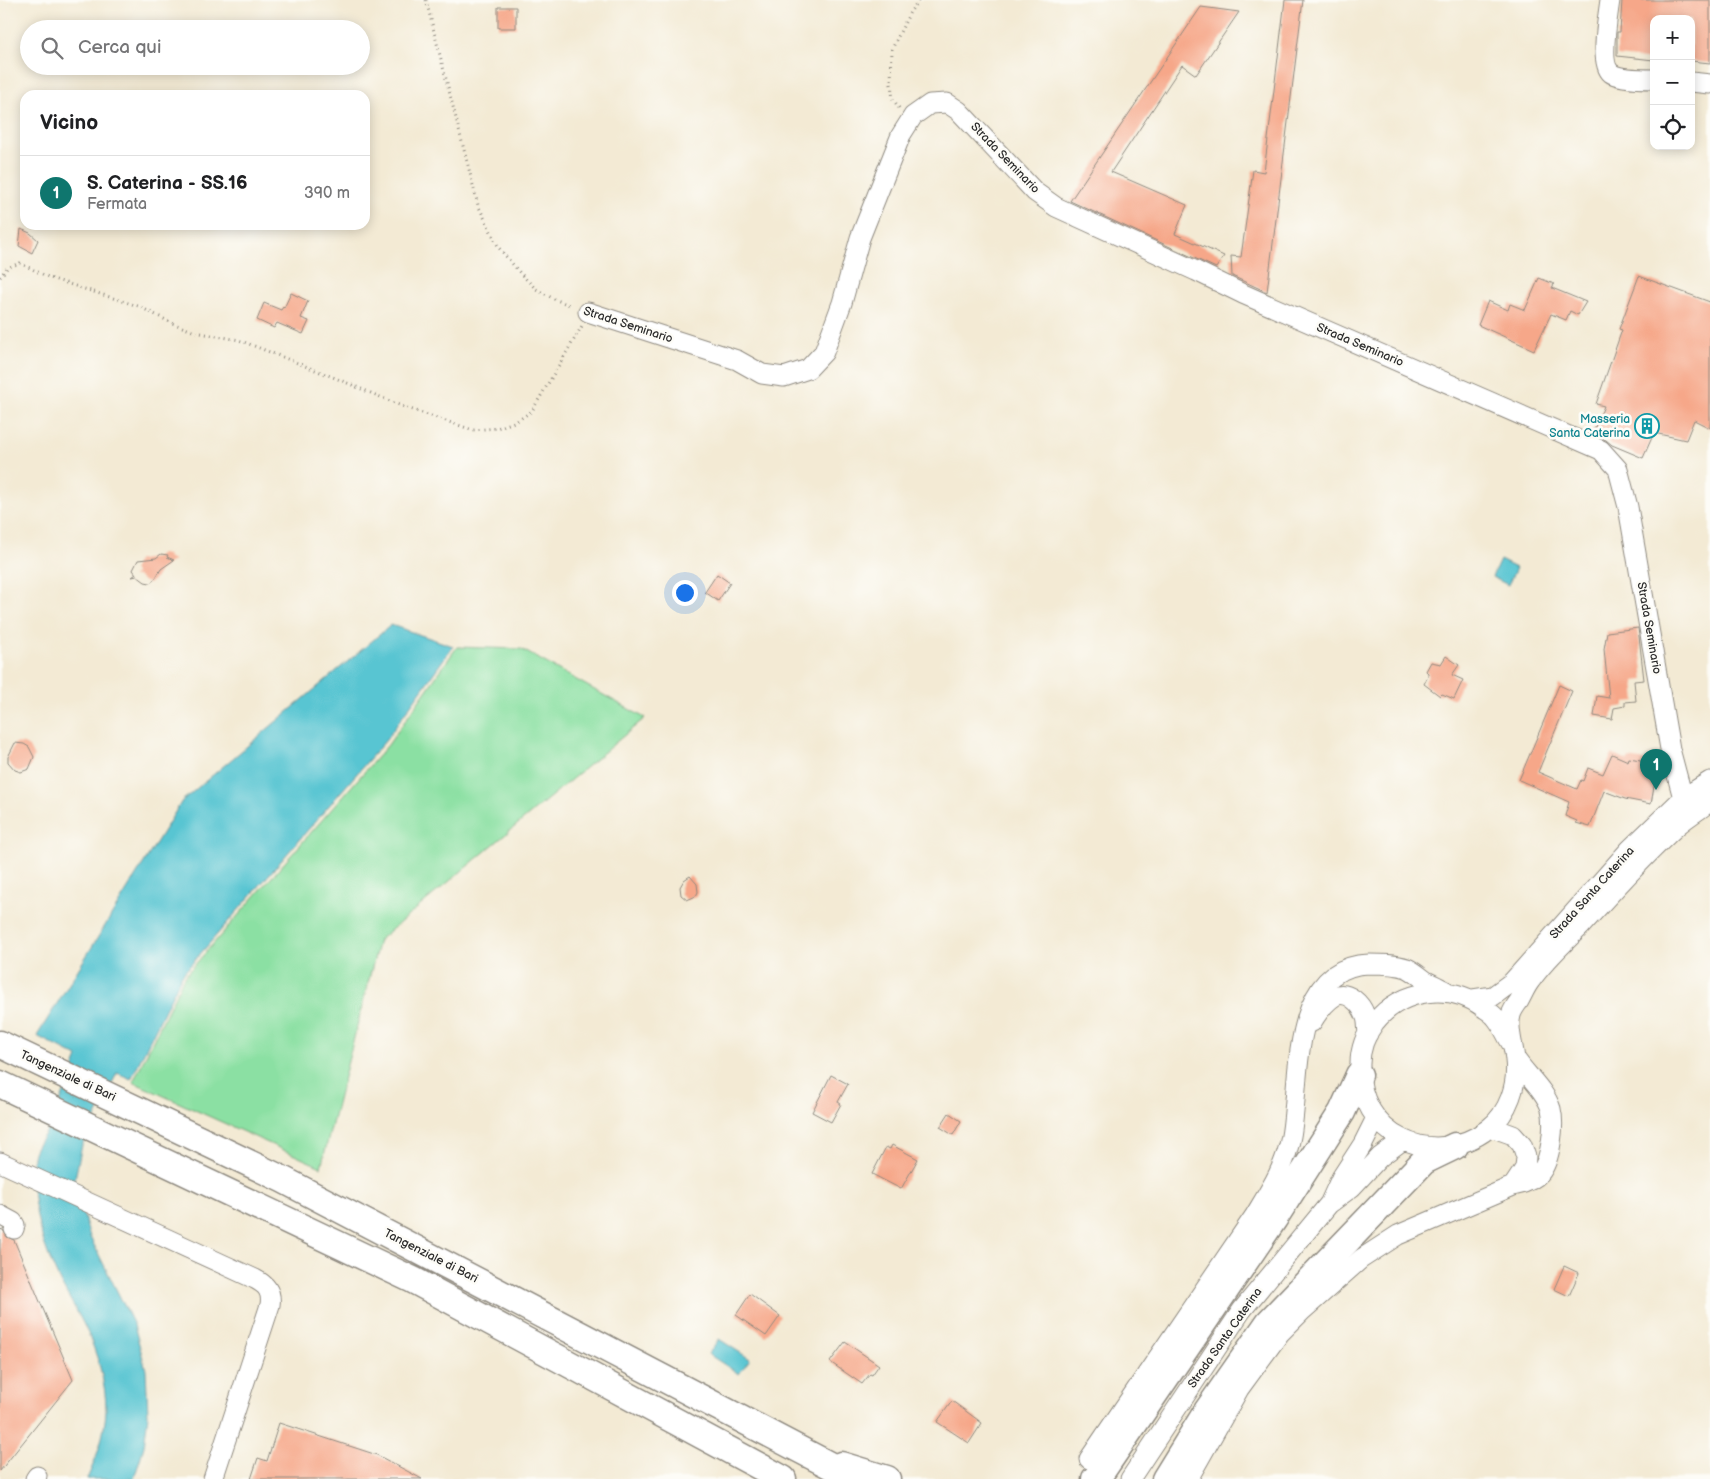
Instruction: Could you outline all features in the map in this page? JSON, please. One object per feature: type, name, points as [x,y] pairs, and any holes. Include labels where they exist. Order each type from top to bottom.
[{"type":"highway","name":"Tangenziale di Bari","points":[[0,1044],[282,1179],[856,1479]]},
{"type":"highway","points":[[1092,1469],[1100,1474],[1274,1219],[1342,1112],[1359,1075]]},
{"type":"highway","points":[[0,1084],[413,1280],[783,1479]]},
{"type":"highway","points":[[1165,1479],[1207,1411],[1269,1322],[1424,1161],[1455,1146]]},
{"type":"highway","points":[[819,1459],[887,1479]]},
{"type":"street","points":[[1610,0],[1605,58],[1607,67],[1612,74],[1623,77],[1650,79]]},
{"type":"street","points":[[1695,82],[1710,84]]},
{"type":"street","name":"Strada Seminario","points":[[588,312],[737,360],[762,374],[784,377],[808,369],[824,352],[842,304],[860,238],[901,135],[913,116],[930,104],[947,103],[959,111],[1035,192],[1056,207],[1242,294],[1601,450],[1618,469],[1628,507],[1670,749],[1683,798]]},
{"type":"street","name":"Strada Santa Caterina","points":[[1473,1000],[1493,996],[1512,982],[1630,850],[1683,798],[1710,781]]},
{"type":"street","name":"Strada Santa Caterina","points":[[1513,1051],[1496,1018],[1473,1000],[1447,992],[1426,992],[1406,998],[1388,1008],[1374,1023],[1360,1057],[1359,1075],[1362,1090],[1367,1105],[1376,1118],[1388,1130],[1404,1140],[1429,1147],[1455,1146],[1474,1139],[1491,1127],[1503,1113],[1512,1096],[1516,1077],[1511,1015],[1531,980],[1627,876],[1678,825],[1710,802]]},
{"type":"street","points":[[1092,1469],[1255,1215],[1273,1186],[1283,1165],[1291,1137],[1308,1010],[1321,988],[1335,974],[1355,964],[1385,964],[1408,969],[1447,992]]},
{"type":"street","points":[[1304,1033],[1324,1005],[1342,994],[1354,1000],[1360,1006],[1366,1016],[1368,1034]]},
{"type":"street","points":[[1188,1479],[1239,1389],[1280,1333],[1361,1259],[1398,1235],[1513,1186],[1527,1183],[1540,1173],[1549,1157],[1552,1131],[1551,1109],[1539,1088],[1523,1070],[1513,1051]]},
{"type":"street","name":"Strada Santa Caterina","points":[[1329,1204],[1341,1178],[1363,1144],[1376,1118]]},
{"type":"street","points":[[1491,1127],[1513,1135],[1522,1145],[1526,1157],[1525,1168],[1513,1186]]},
{"type":"street","name":"Strada Santa Caterina","points":[[1130,1479],[1242,1310],[1329,1204],[1352,1187],[1380,1157],[1404,1140]]},
{"type":"street","points":[[0,1162],[255,1279],[262,1283],[270,1293],[270,1305],[213,1479]]},
{"type":"street","points":[[0,1215],[13,1222],[15,1225],[14,1229]]},
{"type":"path","name":"Strada Seminario","points":[[426,0],[478,205],[499,248],[536,289],[554,299],[588,312]]},
{"type":"path","points":[[913,116],[901,110],[893,99],[891,84],[892,49],[910,12],[920,0]]},
{"type":"path","points":[[0,277],[8,268],[20,263],[50,278],[138,306],[172,323],[196,332],[239,340],[404,407],[473,430],[497,428],[518,421],[532,411],[579,334],[588,312]]},
{"type":"green space","points":[[457,647],[521,649],[645,718],[379,940],[321,1167],[133,1082],[184,977],[388,745]]},
{"type":"water","points":[[1500,560],[1516,568],[1508,585],[1492,577]]},
{"type":"water","points":[[391,625],[453,646],[386,740],[182,975],[131,1079],[117,1073],[82,1145],[74,1183],[90,1237],[134,1325],[146,1370],[148,1415],[144,1446],[134,1479],[87,1479],[97,1454],[104,1428],[106,1399],[103,1378],[90,1338],[48,1255],[38,1223],[32,1173],[33,1157],[37,1145],[53,1118],[78,1057],[37,1036],[182,801]]},
{"type":"water","points":[[719,1339],[750,1359],[739,1374],[708,1354]]},
{"type":"building","points":[[1285,0],[1303,0],[1267,292],[1232,276],[1231,256],[1241,257],[1253,170],[1264,172]]},
{"type":"building","points":[[1622,0],[1710,0],[1710,63],[1695,61],[1695,15],[1650,15],[1650,60],[1617,56],[1617,32],[1620,32]]},
{"type":"building","points":[[498,7],[516,7],[516,28],[498,28]]},
{"type":"building","points":[[1201,7],[1239,12],[1196,75],[1182,65],[1111,172],[1187,205],[1175,234],[1224,256],[1216,268],[1070,201]]},
{"type":"building","points":[[21,230],[30,233],[38,240],[32,253],[19,246]]},
{"type":"building","points":[[1639,276],[1710,302],[1710,428],[1694,420],[1686,440],[1654,433],[1643,458],[1592,434],[1604,406],[1596,404],[1622,330],[1619,329]]},
{"type":"building","points":[[1539,278],[1554,284],[1552,288],[1586,302],[1578,315],[1570,311],[1566,320],[1551,314],[1534,350],[1478,325],[1488,301],[1508,310],[1510,304],[1525,310]]},
{"type":"building","points":[[291,293],[308,301],[301,318],[309,321],[303,334],[277,323],[274,328],[257,320],[264,303],[281,310],[284,308]]},
{"type":"building","points":[[161,554],[168,555],[167,557],[174,560],[161,569],[150,583],[137,576],[132,577],[136,574],[133,570],[138,560],[156,558]]},
{"type":"building","points":[[717,574],[730,583],[718,601],[705,592]]},
{"type":"building","points":[[1638,628],[1644,680],[1634,681],[1636,701],[1625,702],[1625,706],[1614,708],[1612,719],[1594,716],[1597,696],[1609,698],[1604,649],[1607,632]]},
{"type":"building","points":[[1446,656],[1459,665],[1452,675],[1463,680],[1454,699],[1442,694],[1440,696],[1424,684],[1428,676],[1426,671],[1431,662],[1441,664]]},
{"type":"building","points":[[1559,685],[1572,691],[1538,772],[1577,789],[1581,780],[1583,781],[1588,768],[1603,774],[1612,754],[1628,761],[1629,758],[1658,763],[1651,804],[1625,799],[1604,791],[1590,827],[1576,823],[1577,821],[1565,816],[1569,802],[1519,780]]},
{"type":"building","points":[[15,743],[24,744],[29,747],[34,757],[29,769],[21,772],[15,770],[8,762],[8,757]]},
{"type":"building","points":[[690,876],[697,884],[698,892],[696,896],[687,900],[681,895],[680,887],[684,880]]},
{"type":"building","points":[[831,1075],[848,1084],[838,1102],[841,1104],[831,1122],[812,1112]]},
{"type":"building","points":[[949,1113],[961,1121],[953,1135],[940,1127]]},
{"type":"building","points":[[892,1145],[918,1159],[901,1189],[872,1174],[886,1147],[890,1149]]},
{"type":"building","points":[[0,1229],[3,1230],[7,1237],[14,1240],[73,1380],[0,1471]]},
{"type":"building","points":[[1564,1266],[1579,1273],[1569,1296],[1554,1289]]},
{"type":"building","points":[[750,1294],[780,1316],[766,1336],[736,1315]]},
{"type":"building","points":[[845,1342],[879,1365],[862,1384],[830,1362]]},
{"type":"building","points":[[952,1401],[982,1423],[969,1443],[937,1422]]},
{"type":"building","points":[[279,1423],[377,1455],[422,1479],[251,1479],[258,1458],[267,1461]]},
{"type":"place","name":"Masseria Santa Caterina","points":[[1647,426]]},
{"type":"place","name":"S. Caterina - SS.16","points":[[1656,790]]}]
